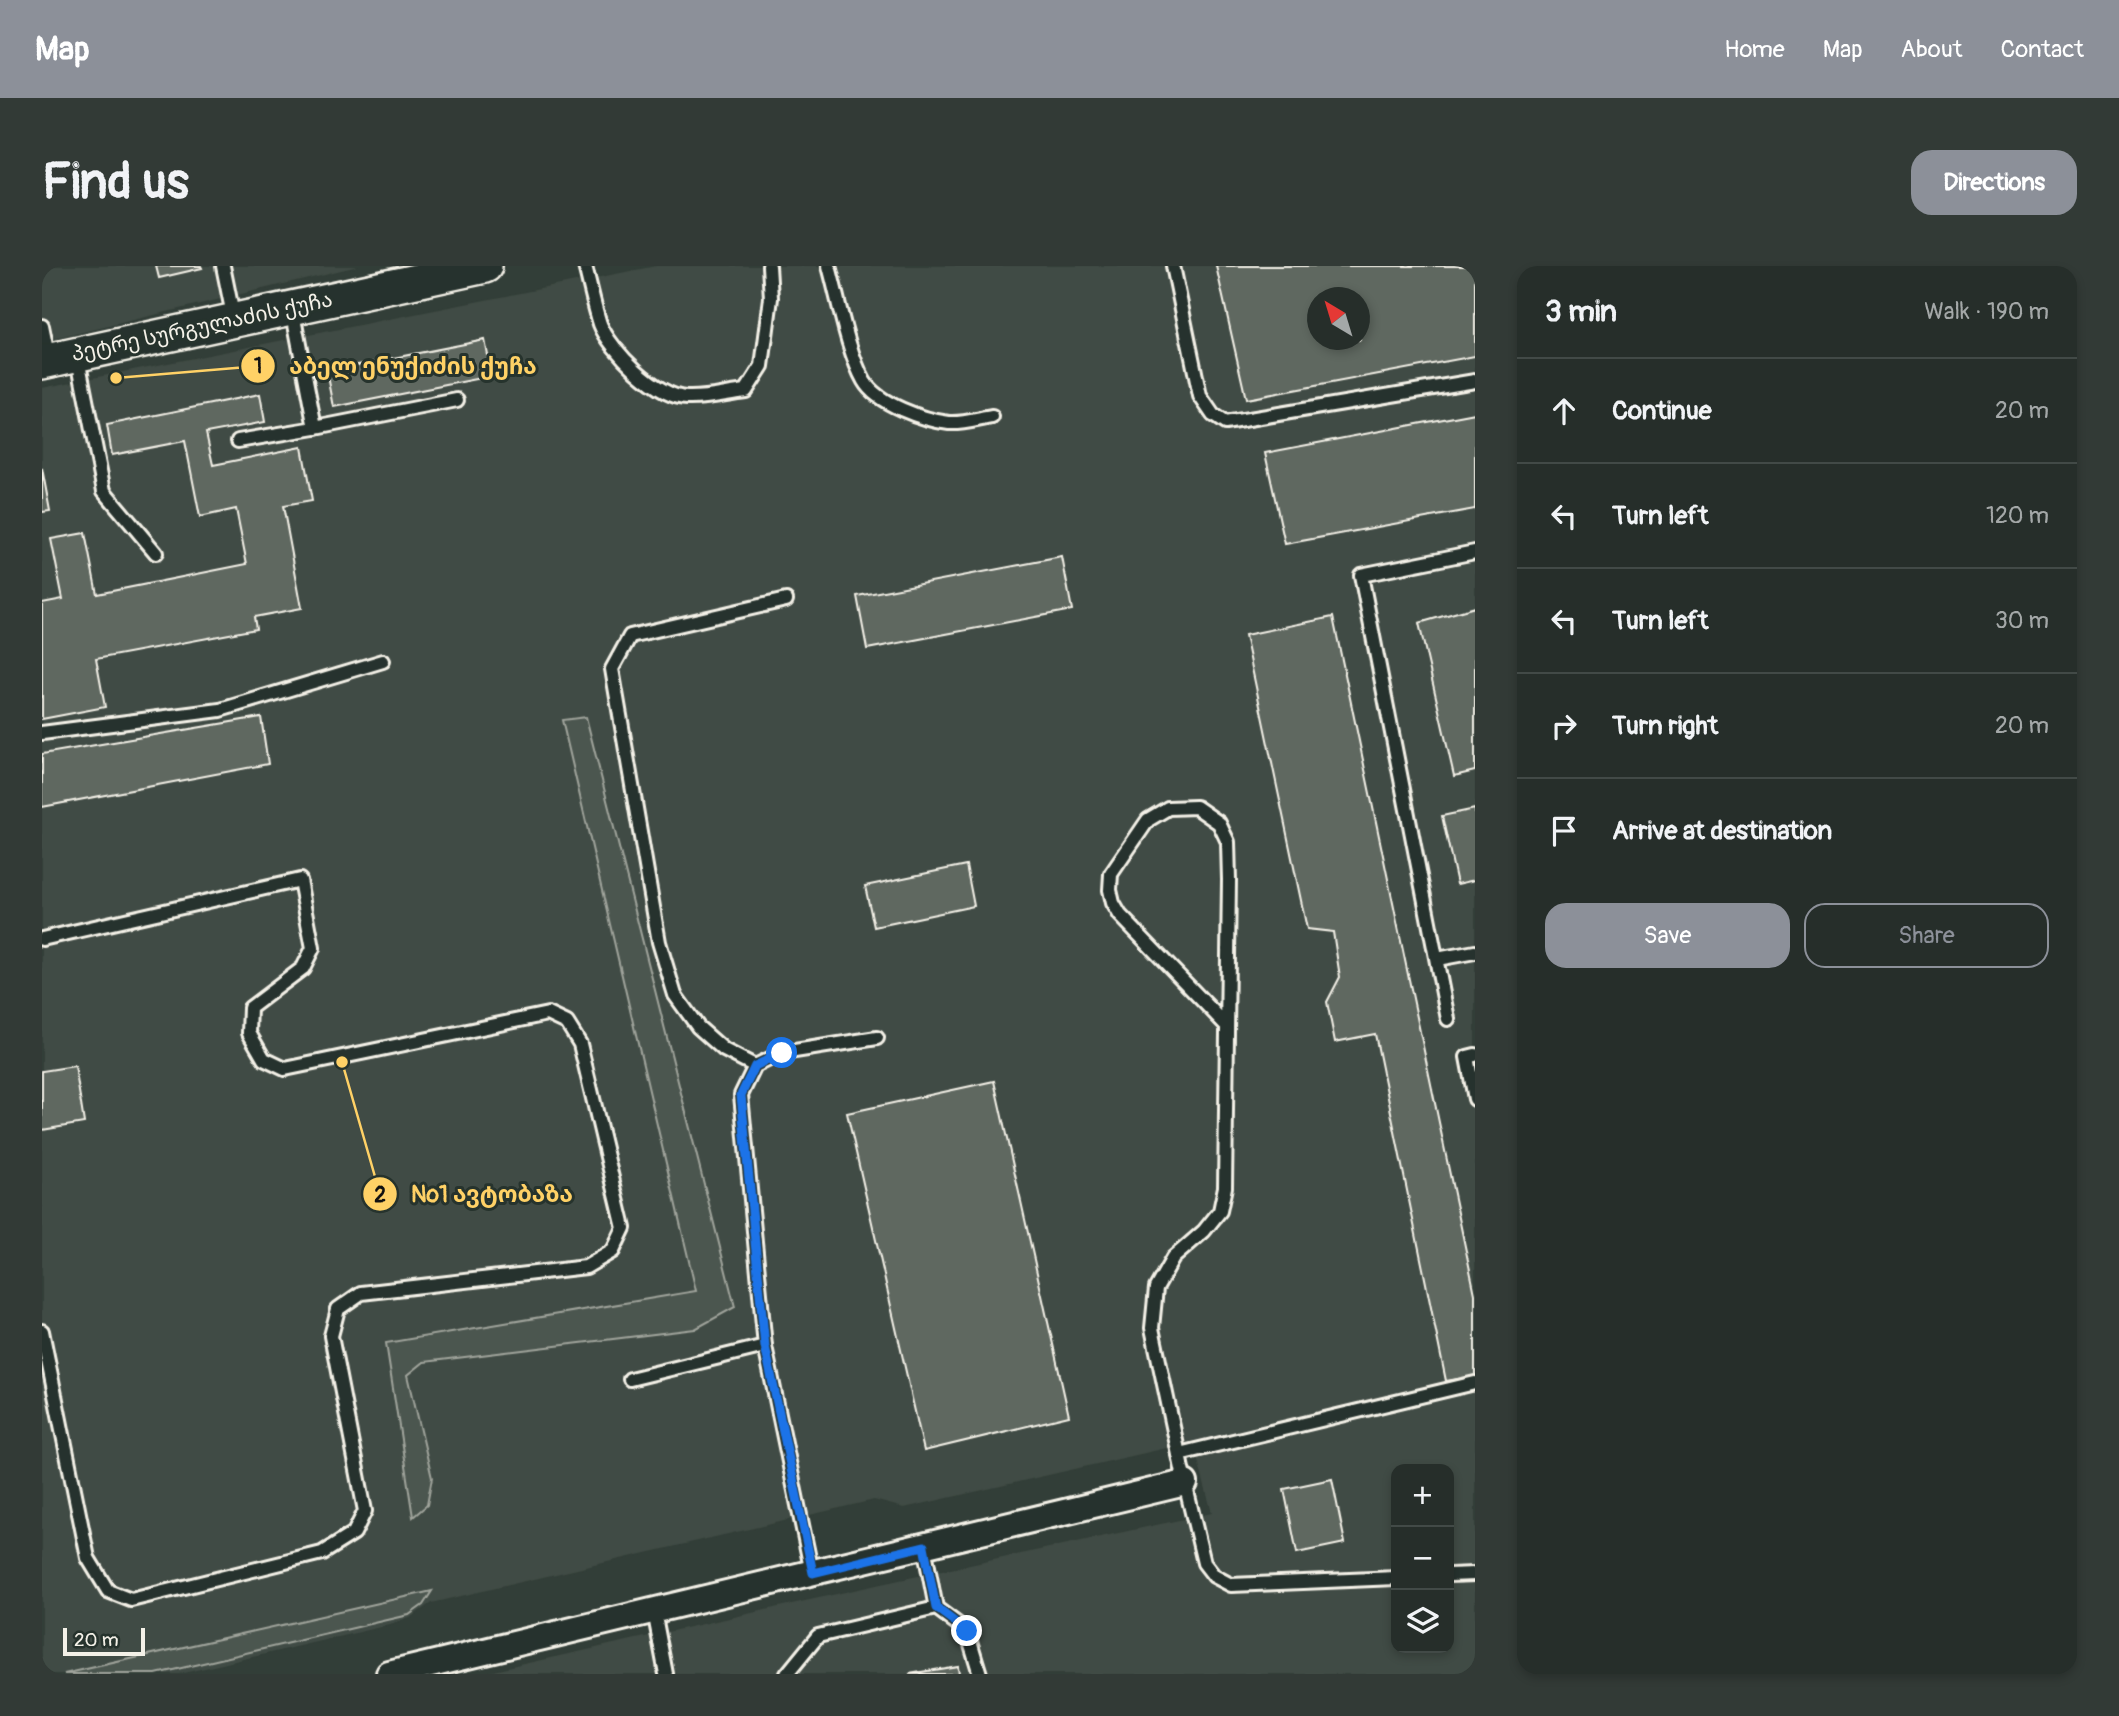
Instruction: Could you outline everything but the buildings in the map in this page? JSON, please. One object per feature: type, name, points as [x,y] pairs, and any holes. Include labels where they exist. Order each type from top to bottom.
[{"type":"street","name":"პეტრე სურგულაძის ქუჩა","points":[[56,359],[485,266]]},
{"type":"street","points":[[389,1674],[1185,1483]]},
{"type":"lane","points":[[223,266],[234,320]]},
{"type":"lane","points":[[585,266],[601,327],[640,375],[664,393],[685,399],[746,391],[762,366],[771,298],[769,266]]},
{"type":"lane","points":[[830,266],[864,383],[882,399],[905,411],[950,423],[992,417]]},
{"type":"lane","points":[[1173,266],[1200,397],[1213,415],[1225,422],[1475,381]]},
{"type":"lane","points":[[292,308],[315,428]]},
{"type":"lane","points":[[42,326],[104,491],[156,553]]},
{"type":"lane","points":[[238,442],[457,400]]},
{"type":"lane","points":[[1448,1019],[1361,575],[1475,552]]},
{"type":"lane","points":[[755,1066],[724,1050],[698,1027],[675,995],[659,942],[612,669],[630,636],[786,600]]},
{"type":"lane","points":[[42,733],[220,710],[383,661]]},
{"type":"lane","points":[[1227,1026],[1120,915],[1112,903],[1111,874],[1148,820],[1168,808],[1196,807],[1219,823],[1228,842],[1227,1026],[1225,1187],[1220,1211],[1204,1231],[1173,1258],[1156,1288],[1152,1328],[1204,1563],[1214,1576],[1231,1585],[1391,1578]]},
{"type":"lane","points":[[42,939],[300,880],[313,948],[303,968],[250,1008],[249,1033],[264,1059],[285,1069],[548,1014],[567,1023],[580,1044],[624,1228],[613,1251],[586,1267],[361,1293],[338,1309],[331,1336],[365,1511],[354,1534],[322,1553],[131,1600],[108,1591],[88,1558],[42,1331]]},
{"type":"lane","points":[[1437,959],[1475,952]]},
{"type":"lane","points":[[813,1573],[765,1346],[741,1095],[755,1066],[782,1053],[877,1038]]},
{"type":"lane","points":[[1475,1055],[1467,1057],[1475,1099]]},
{"type":"lane","points":[[630,1379],[765,1346]]},
{"type":"lane","points":[[1179,1454],[1475,1383]]},
{"type":"lane","points":[[924,1546],[936,1608],[967,1631],[980,1674]]},
{"type":"lane","points":[[1454,1576],[1475,1574]]},
{"type":"lane","points":[[787,1674],[818,1636],[936,1608]]},
{"type":"lane","points":[[654,1611],[666,1674]]},
{"type":"shaded area","points":[[42,266],[358,266],[42,342]]},
{"type":"shaded area","points":[[656,266],[1475,266],[1475,1674],[480,1674],[1212,1513],[1193,1442],[904,1508],[874,1500],[431,1603],[410,1618],[390,1625],[179,1674],[156,1674],[389,1621],[431,1592],[64,1674],[42,1674],[42,388]],"holes":[[[562,721],[735,1307],[695,1329],[424,1362],[408,1375],[432,1478],[414,1517],[387,1343],[696,1291]]]},
{"type":"shaded area","points":[[586,717],[735,1307],[695,1329],[424,1362],[408,1375],[432,1478],[427,1505],[413,1517],[386,1343],[696,1291],[562,720]]},
{"type":"shaded area","points":[[432,1591],[423,1605],[409,1615],[156,1674],[64,1674]]},
{"type":"place","name":"აბელ ენუქიძის ქუჩა","points":[[116,378]]},
{"type":"place","name":"№1 ავტობაზა","points":[[342,1062]]},
{"type":"route","points":[[782,1053],[755,1066],[741,1095],[765,1346],[813,1573],[924,1546],[936,1608],[967,1631]]}]
